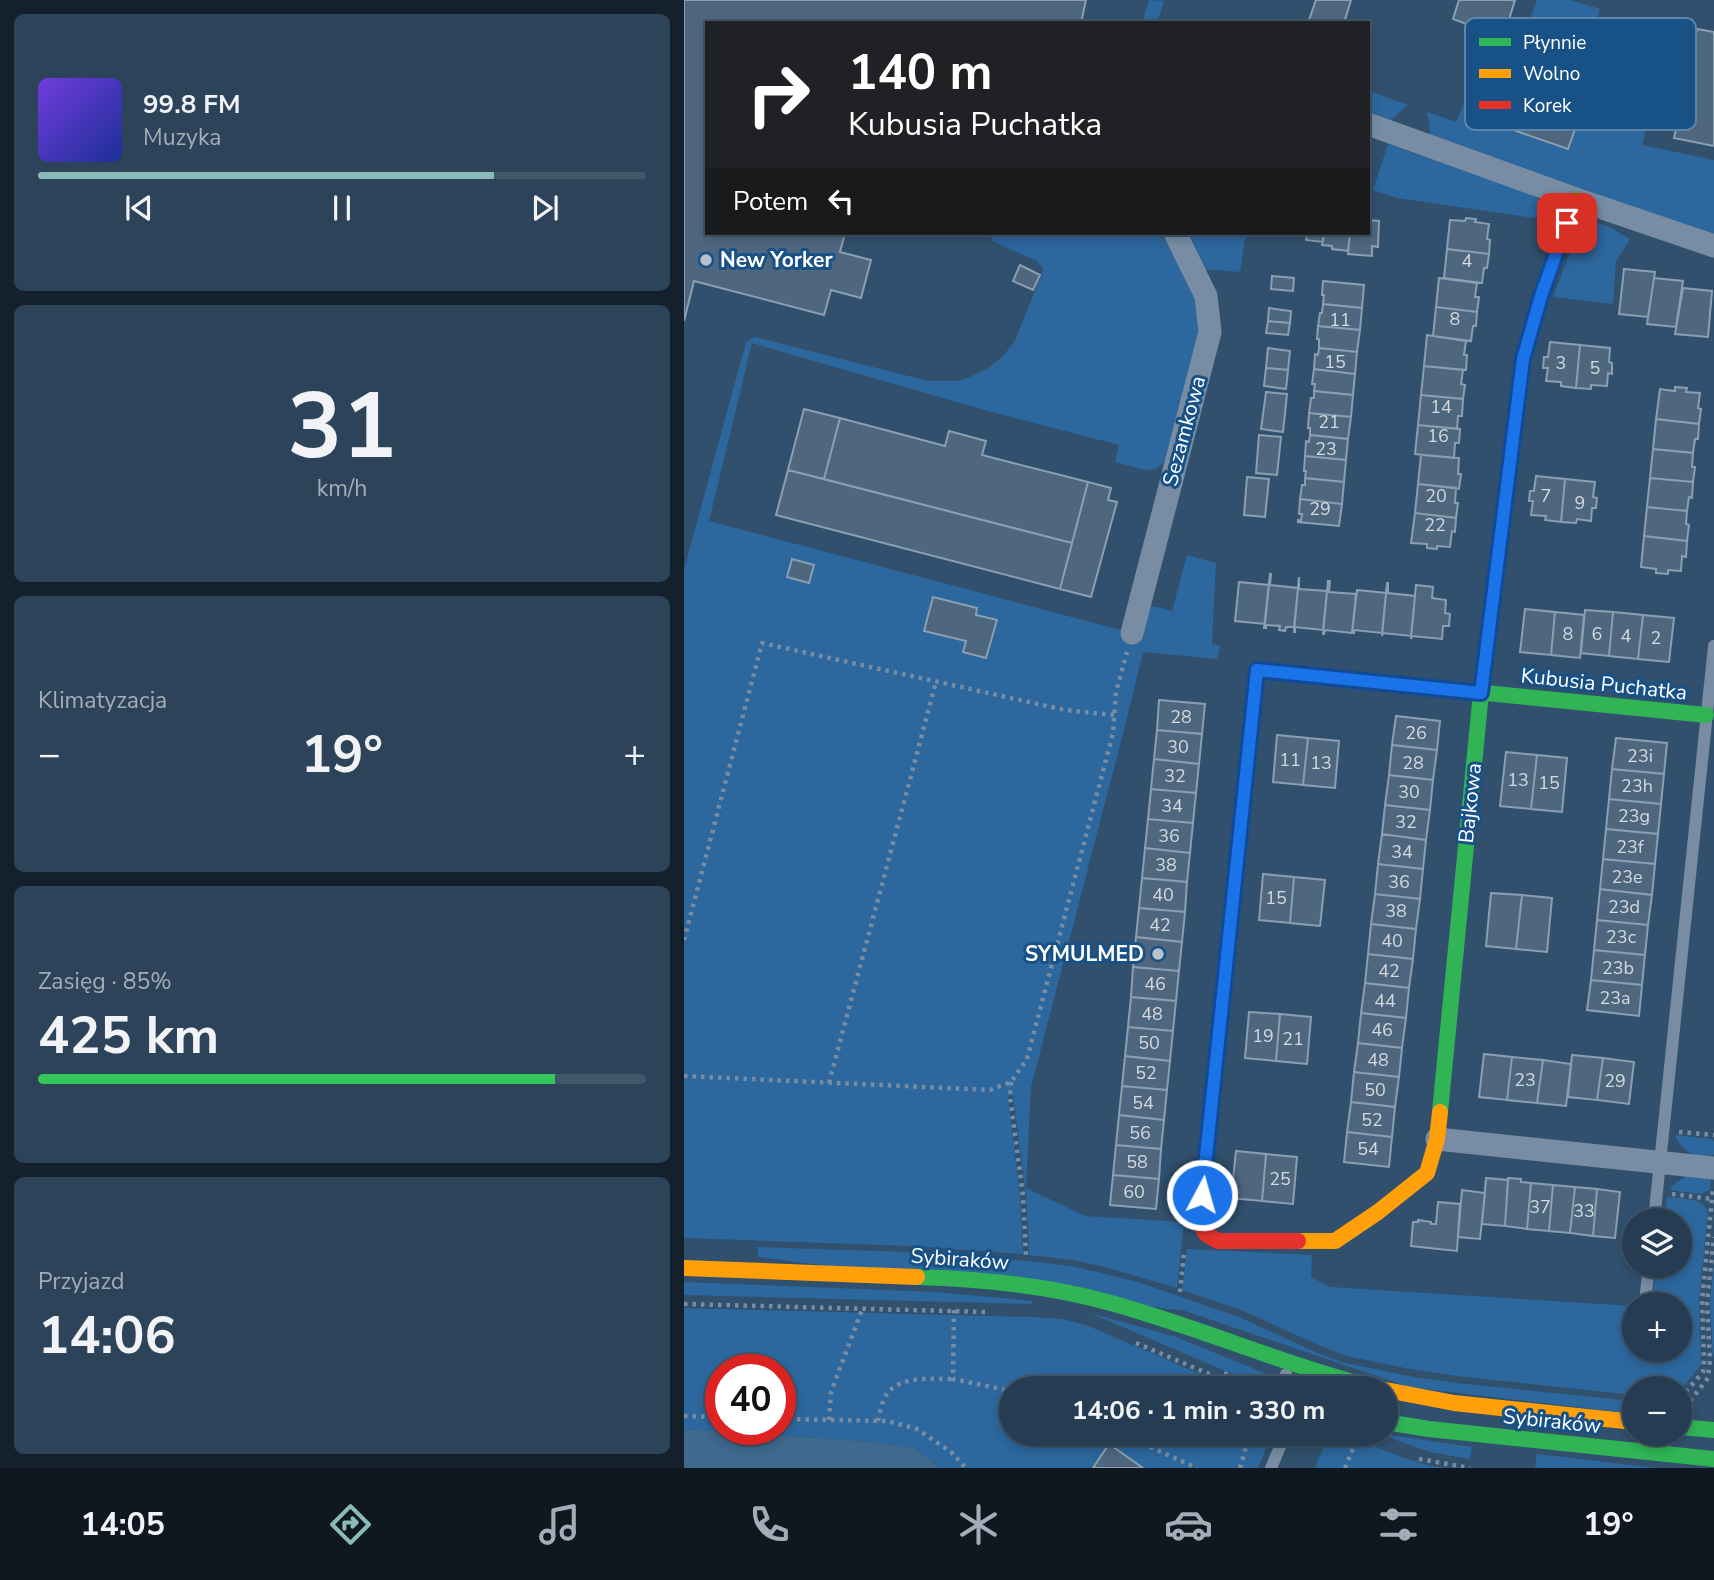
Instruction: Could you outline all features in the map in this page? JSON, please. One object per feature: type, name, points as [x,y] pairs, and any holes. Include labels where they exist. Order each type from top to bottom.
[{"type":"street","points":[[1370,125],[1714,246]]},
{"type":"street","name":"Bajkowa","points":[[1437,1139],[1481,693],[1523,359],[1541,296],[1576,199]]},
{"type":"street","name":"Sezamkowa","points":[[1132,633],[1210,332],[1206,296],[1176,235]]},
{"type":"street","name":"Kubusia Puchatka","points":[[1437,1139],[1427,1174],[1336,1241],[1218,1241],[1206,1236],[1201,1229],[1199,1222],[1257,670],[1706,715]]},
{"type":"street","points":[[1437,1139],[1714,1168]]},
{"type":"street","name":"Sybiraków","points":[[684,1269],[909,1276],[1007,1283],[1069,1293],[1170,1320],[1224,1341],[1332,1376]]},
{"type":"street","name":"Sybiraków","points":[[1224,1341],[1276,1376]]},
{"type":"street","name":"Sybiraków","points":[[1398,1392],[1454,1403],[1622,1421]]},
{"type":"street","name":"Sybiraków","points":[[1398,1424],[1714,1459]]},
{"type":"street","points":[[1692,1428],[1714,1430]]},
{"type":"lane","points":[[1655,1208],[1714,646]]},
{"type":"lane","points":[[1271,1468],[1280,1446]]},
{"type":"path","points":[[1026,1257],[1023,1196],[1010,1096],[1011,1082],[1027,1059],[1113,733],[1116,692],[1132,633]]},
{"type":"path","points":[[684,940],[762,643],[1064,710],[1114,715]]},
{"type":"path","points":[[829,1083],[936,682]]},
{"type":"path","points":[[684,1076],[990,1090],[1011,1082]]},
{"type":"path","points":[[1664,1130],[1714,1135]]},
{"type":"path","points":[[1692,1384],[1705,1367],[1702,1301],[1714,1182]]},
{"type":"path","points":[[1657,1192],[1712,1199]]},
{"type":"path","points":[[1692,1399],[1711,1378],[1707,1302],[1714,1237]]},
{"type":"path","points":[[684,1298],[890,1303]]},
{"type":"path","points":[[829,1420],[831,1392],[864,1302]]},
{"type":"path","points":[[684,1304],[993,1312]]},
{"type":"path","points":[[953,1379],[954,1304]]},
{"type":"path","points":[[1131,1340],[1214,1376]]},
{"type":"path","points":[[1221,1372],[1230,1376]]},
{"type":"path","points":[[878,1421],[887,1394],[912,1380],[953,1379],[999,1389]]},
{"type":"path","points":[[684,1416],[705,1417]]},
{"type":"path","points":[[796,1419],[887,1421],[917,1429],[951,1452],[966,1468]]},
{"type":"path","points":[[1148,1446],[1197,1468]]},
{"type":"path","points":[[1240,1468],[1246,1446]]},
{"type":"path","points":[[1345,1468],[1354,1446]]},
{"type":"shaded area","points":[[1149,0],[1164,1],[1158,21],[1144,21]]},
{"type":"shaded area","points":[[1537,0],[1570,0],[1600,9],[1597,18],[1530,18]]},
{"type":"shaded area","points":[[1372,92],[1408,105],[1391,120],[1372,113]]},
{"type":"shaded area","points":[[1465,101],[1465,130],[1646,130],[1642,145],[1714,160],[1714,236],[1431,136],[1427,112],[1456,122]]},
{"type":"shaded area","points":[[1388,144],[1536,196],[1548,220],[1397,198],[1373,190]]},
{"type":"shaded area","points":[[1593,221],[1630,239],[1616,262],[1613,304],[1553,297],[1579,228]]},
{"type":"shaded area","points":[[991,235],[1163,237],[1197,287],[1204,316],[1172,455],[1156,469],[1145,470],[1115,462],[1119,445],[988,411],[752,343],[709,521],[1132,633],[1146,609],[1153,606],[1172,611],[1187,555],[1216,563],[1212,644],[1220,646],[1217,659],[1143,652],[1031,1087],[1026,1188],[1085,1216],[1184,1222],[1177,1288],[1101,1266],[1029,1255],[1026,1196],[1013,1095],[1008,1097],[1020,1196],[1023,1254],[910,1246],[684,1238],[684,570],[746,342],[755,337],[928,381],[957,381],[968,378],[990,367],[1004,355],[1015,340],[1043,269],[1037,261],[992,240]]},
{"type":"shaded area","points":[[1187,235],[1246,235],[1240,272],[1202,269]]},
{"type":"shaded area","points":[[1675,1135],[1711,1139],[1714,1142],[1714,1155],[1690,1153]]},
{"type":"shaded area","points":[[1686,1176],[1711,1179],[1710,1190],[1701,1194],[1670,1190]]},
{"type":"shaded area","points":[[1667,1197],[1696,1201],[1708,1212],[1699,1301],[1701,1365],[1692,1376],[1622,1376],[1622,1394],[1457,1376],[1346,1356],[1241,1310],[1182,1290],[1187,1249],[1312,1255],[1311,1277],[1330,1287],[1622,1305],[1622,1362],[1692,1362],[1692,1292],[1653,1292],[1655,1278],[1692,1278],[1692,1208],[1666,1208]]},
{"type":"shaded area","points":[[758,1247],[910,1252],[1071,1266],[1135,1281],[1239,1317],[1345,1363],[1456,1383],[1622,1400],[1622,1413],[1409,1387],[1398,1383],[1398,1376],[1377,1376],[1185,1311],[758,1257]]},
{"type":"shaded area","points":[[1714,1264],[1714,1352],[1713,1360],[1710,1302]]},
{"type":"shaded area","points":[[684,1282],[935,1292],[1033,1301],[1032,1304],[684,1295]]},
{"type":"shaded area","points":[[684,1308],[1062,1319],[1086,1325],[1205,1376],[999,1376],[999,1446],[1266,1448],[1258,1468],[939,1468],[915,1448],[796,1437],[796,1354],[705,1354],[705,1430],[684,1429]]},
{"type":"shaded area","points":[[1090,1313],[1176,1337],[1267,1376],[1237,1376]]},
{"type":"shaded area","points":[[684,1429],[705,1430],[705,1445],[796,1445],[796,1437],[915,1448],[939,1468],[684,1468]]},
{"type":"shaded area","points":[[1398,1436],[1472,1447],[1470,1459],[1430,1452],[1398,1441]]},
{"type":"shaded area","points":[[1324,1446],[1374,1446],[1427,1465],[1447,1468],[1315,1468]]},
{"type":"shaded area","points":[[1537,1454],[1657,1468],[1541,1468],[1535,1467]]},
{"type":"building","points":[[684,0],[1086,0],[1081,21],[705,21],[705,235],[844,235],[840,252],[871,260],[861,298],[831,290],[824,315],[694,281],[684,321]]},
{"type":"building","points":[[1316,0],[1351,0],[1345,21],[1309,21]]},
{"type":"building","points":[[1459,0],[1515,0],[1510,18],[1465,18],[1465,23],[1453,19]]},
{"type":"building","points":[[1697,29],[1714,32],[1714,146],[1674,138],[1676,130],[1696,130]]},
{"type":"building","points":[[1513,130],[1575,130],[1568,149]]},
{"type":"building","points":[[1466,218],[1489,224],[1489,254],[1447,249],[1450,220],[1465,221]]},
{"type":"building","points":[[1370,220],[1379,221],[1378,247],[1372,246],[1372,256],[1348,254],[1350,235],[1370,235]]},
{"type":"building","points":[[1296,235],[1324,235],[1323,242],[1306,240],[1307,236]]},
{"type":"building","points":[[1324,235],[1350,235],[1348,251],[1322,245]]},
{"type":"building","points":[[1447,249],[1489,254],[1482,283],[1444,278]]},
{"type":"building","points":[[1020,265],[1040,275],[1033,290],[1013,281]]},
{"type":"building","points":[[1624,269],[1655,272],[1648,317],[1619,314]]},
{"type":"building","points":[[1272,276],[1294,278],[1293,291],[1271,289]]},
{"type":"building","points":[[1439,278],[1477,283],[1477,312],[1436,307]]},
{"type":"building","points":[[1654,278],[1683,281],[1676,327],[1647,324]]},
{"type":"building","points":[[1323,281],[1364,285],[1362,308],[1323,304]]},
{"type":"building","points":[[1683,288],[1712,291],[1708,337],[1675,334]]},
{"type":"building","points":[[1323,304],[1362,308],[1360,330],[1318,326]]},
{"type":"building","points":[[1436,307],[1477,312],[1471,341],[1433,336]]},
{"type":"building","points":[[1269,308],[1291,311],[1290,323],[1268,321]]},
{"type":"building","points":[[1268,321],[1290,323],[1288,335],[1266,333]]},
{"type":"building","points":[[1318,326],[1360,330],[1357,352],[1319,348]]},
{"type":"building","points":[[1427,335],[1466,341],[1466,370],[1424,366]]},
{"type":"building","points":[[1550,342],[1580,345],[1576,388],[1561,386],[1561,382],[1546,381],[1548,368],[1543,368],[1544,357],[1548,357]]},
{"type":"building","points":[[1580,345],[1610,348],[1612,374],[1608,373],[1607,386],[1576,388]]},
{"type":"building","points":[[1268,348],[1290,351],[1288,370],[1266,368]]},
{"type":"building","points":[[1319,348],[1357,352],[1355,374],[1314,369],[1315,354],[1318,355]]},
{"type":"building","points":[[1424,366],[1463,370],[1463,399],[1421,395]]},
{"type":"building","points":[[1266,368],[1288,370],[1286,389],[1264,386]]},
{"type":"building","points":[[1314,369],[1355,374],[1353,395],[1314,391]]},
{"type":"building","points":[[1675,387],[1687,388],[1686,392],[1700,393],[1699,424],[1656,419],[1660,389],[1675,391]]},
{"type":"building","points":[[1314,391],[1353,395],[1351,417],[1309,413]]},
{"type":"building","points":[[1266,392],[1287,394],[1283,432],[1261,429]]},
{"type":"building","points":[[1421,395],[1463,399],[1462,416],[1458,416],[1457,429],[1418,425]]},
{"type":"building","points":[[804,409],[840,418],[824,479],[788,470]]},
{"type":"building","points":[[1309,413],[1351,417],[1348,439],[1310,435]]},
{"type":"building","points":[[840,418],[945,446],[949,431],[986,441],[982,455],[1088,482],[1072,543],[824,479]]},
{"type":"building","points":[[1656,419],[1699,424],[1693,453],[1653,449]]},
{"type":"building","points":[[1418,425],[1460,429],[1454,458],[1415,454]]},
{"type":"building","points":[[1259,435],[1281,437],[1277,475],[1256,473]]},
{"type":"building","points":[[1310,435],[1348,439],[1346,460],[1305,456],[1306,441],[1309,442]]},
{"type":"building","points":[[1653,449],[1693,453],[1693,482],[1650,478]]},
{"type":"building","points":[[1421,455],[1459,458],[1459,489],[1418,484]]},
{"type":"building","points":[[1305,456],[1346,460],[1344,482],[1305,478]]},
{"type":"building","points":[[788,470],[1072,543],[1060,589],[776,515]]},
{"type":"building","points":[[1536,476],[1565,479],[1561,522],[1545,520],[1546,516],[1531,515],[1533,501],[1529,501],[1530,491],[1534,491]]},
{"type":"building","points":[[1247,477],[1269,479],[1265,517],[1244,515]]},
{"type":"building","points":[[1305,478],[1344,482],[1342,504],[1300,499]]},
{"type":"building","points":[[1650,478],[1693,482],[1692,498],[1689,497],[1687,511],[1647,507]]},
{"type":"building","points":[[1565,479],[1595,482],[1593,497],[1597,498],[1596,508],[1592,508],[1591,521],[1577,519],[1576,523],[1561,522]]},
{"type":"building","points":[[1088,482],[1111,488],[1108,500],[1117,502],[1091,597],[1060,589]]},
{"type":"building","points":[[1418,484],[1456,488],[1456,518],[1415,513]]},
{"type":"building","points":[[1300,499],[1342,504],[1339,526],[1298,522],[1301,521],[1302,514],[1299,514]]},
{"type":"building","points":[[1647,507],[1687,511],[1687,541],[1644,536]]},
{"type":"building","points":[[1415,513],[1456,518],[1450,547],[1427,548],[1427,544],[1411,543]]},
{"type":"building","points":[[1644,536],[1687,541],[1686,557],[1682,556],[1681,571],[1656,573],[1656,569],[1641,567]]},
{"type":"building","points":[[792,559],[814,565],[809,583],[787,577]]},
{"type":"building","points":[[1270,574],[1270,585],[1298,588],[1294,627],[1286,627],[1285,631],[1279,630],[1280,626],[1266,625],[1264,628]]},
{"type":"building","points":[[1299,577],[1299,589],[1327,591],[1323,630],[1295,627],[1294,632]]},
{"type":"building","points":[[1328,581],[1329,592],[1356,594],[1352,633],[1325,630],[1323,634]]},
{"type":"building","points":[[1239,582],[1269,585],[1265,624],[1235,621]]},
{"type":"building","points":[[1387,583],[1388,593],[1415,596],[1411,636],[1383,633],[1382,636]]},
{"type":"building","points":[[1416,585],[1433,587],[1432,598],[1446,600],[1445,613],[1450,614],[1449,626],[1443,626],[1442,639],[1412,636],[1411,639]]},
{"type":"building","points":[[1357,590],[1386,593],[1382,633],[1354,630],[1352,633]]},
{"type":"building","points":[[933,597],[977,608],[976,615],[997,620],[986,658],[963,652],[966,641],[924,631]]},
{"type":"building","points":[[1525,609],[1555,612],[1551,655],[1520,652]]},
{"type":"building","points":[[1585,610],[1613,612],[1609,656],[1581,653]]},
{"type":"building","points":[[1555,612],[1584,615],[1580,658],[1551,655]]},
{"type":"building","points":[[1613,612],[1643,615],[1638,659],[1609,656]]},
{"type":"building","points":[[1643,615],[1674,618],[1669,662],[1638,659]]},
{"type":"building","points":[[1159,700],[1205,704],[1202,734],[1157,730]]},
{"type":"building","points":[[1396,716],[1440,721],[1437,750],[1392,745]]},
{"type":"building","points":[[1157,730],[1202,734],[1199,764],[1154,759]]},
{"type":"building","points":[[1277,735],[1308,738],[1303,785],[1273,782]]},
{"type":"building","points":[[1308,738],[1339,741],[1335,788],[1303,785]]},
{"type":"building","points":[[1616,738],[1667,743],[1664,774],[1612,769]]},
{"type":"building","points":[[1392,745],[1437,750],[1433,780],[1389,775]]},
{"type":"building","points":[[1506,752],[1537,755],[1531,809],[1500,806]]},
{"type":"building","points":[[1537,755],[1567,758],[1562,812],[1531,809]]},
{"type":"building","points":[[1154,759],[1199,764],[1196,793],[1151,789]]},
{"type":"building","points":[[1612,769],[1664,774],[1661,804],[1609,799]]},
{"type":"building","points":[[1389,775],[1433,780],[1430,810],[1385,805]]},
{"type":"building","points":[[1151,789],[1196,793],[1193,823],[1148,819]]},
{"type":"building","points":[[1609,799],[1661,804],[1658,834],[1606,829]]},
{"type":"building","points":[[1385,805],[1430,810],[1426,840],[1382,834]]},
{"type":"building","points":[[1148,819],[1193,823],[1190,853],[1145,848]]},
{"type":"building","points":[[1606,829],[1658,834],[1655,864],[1603,859]]},
{"type":"building","points":[[1382,834],[1426,840],[1423,869],[1378,864]]},
{"type":"building","points":[[1145,848],[1190,853],[1187,882],[1142,878]]},
{"type":"building","points":[[1603,859],[1655,864],[1652,895],[1600,889]]},
{"type":"building","points":[[1378,864],[1423,869],[1420,899],[1375,894]]},
{"type":"building","points":[[1263,874],[1294,877],[1290,923],[1259,920]]},
{"type":"building","points":[[1294,877],[1325,880],[1320,926],[1290,923]]},
{"type":"building","points":[[1142,878],[1187,882],[1185,912],[1139,908]]},
{"type":"building","points":[[1600,889],[1652,895],[1648,925],[1597,920]]},
{"type":"building","points":[[1491,893],[1522,895],[1516,949],[1486,946]]},
{"type":"building","points":[[1375,894],[1420,899],[1416,929],[1371,924]]},
{"type":"building","points":[[1522,895],[1552,898],[1547,952],[1516,949]]},
{"type":"building","points":[[1139,908],[1185,912],[1182,942],[1136,937]]},
{"type":"building","points":[[1597,920],[1648,925],[1645,955],[1594,950]]},
{"type":"building","points":[[1371,924],[1416,929],[1413,959],[1368,954]]},
{"type":"building","name":"SYMULMED","points":[[1136,937],[1182,942],[1179,971],[1133,967]]},
{"type":"building","points":[[1594,950],[1645,955],[1642,985],[1591,980]]},
{"type":"building","points":[[1368,954],[1413,959],[1409,988],[1365,983]]},
{"type":"building","points":[[1133,967],[1179,971],[1176,1001],[1131,997]]},
{"type":"building","points":[[1591,980],[1642,985],[1639,1016],[1587,1010]]},
{"type":"building","points":[[1365,983],[1409,988],[1406,1018],[1361,1013]]},
{"type":"building","points":[[1131,997],[1176,1001],[1173,1031],[1128,1027]]},
{"type":"building","points":[[1249,1012],[1280,1014],[1276,1061],[1245,1058]]},
{"type":"building","points":[[1361,1013],[1406,1018],[1402,1048],[1358,1043]]},
{"type":"building","points":[[1280,1014],[1311,1017],[1307,1064],[1276,1061]]},
{"type":"building","points":[[1128,1027],[1173,1031],[1170,1061],[1125,1056]]},
{"type":"building","points":[[1358,1043],[1402,1048],[1399,1077],[1354,1072]]},
{"type":"building","points":[[1484,1054],[1512,1057],[1507,1100],[1479,1097]]},
{"type":"building","points":[[1572,1055],[1603,1058],[1597,1100],[1568,1097]]},
{"type":"building","points":[[1125,1056],[1170,1061],[1167,1090],[1122,1086]]},
{"type":"building","points":[[1512,1057],[1543,1060],[1537,1103],[1507,1100]]},
{"type":"building","points":[[1603,1058],[1634,1062],[1629,1104],[1597,1100]]},
{"type":"building","points":[[1543,1060],[1571,1064],[1566,1106],[1537,1103]]},
{"type":"building","points":[[1354,1072],[1399,1077],[1395,1107],[1351,1102]]},
{"type":"building","points":[[1122,1086],[1167,1090],[1164,1120],[1119,1115]]},
{"type":"building","points":[[1351,1102],[1395,1107],[1392,1137],[1347,1132]]},
{"type":"building","points":[[1119,1115],[1164,1120],[1161,1149],[1116,1145]]},
{"type":"building","points":[[1347,1132],[1392,1137],[1389,1167],[1344,1162]]},
{"type":"building","points":[[1116,1145],[1161,1149],[1159,1179],[1113,1175]]},
{"type":"building","points":[[1236,1151],[1266,1154],[1262,1201],[1231,1198]]},
{"type":"building","points":[[1266,1154],[1297,1157],[1293,1204],[1262,1201]]},
{"type":"building","points":[[1113,1175],[1159,1179],[1156,1209],[1110,1205]]},
{"type":"building","points":[[1486,1178],[1508,1180],[1505,1226],[1482,1224]]},
{"type":"building","points":[[1508,1178],[1531,1183],[1527,1229],[1505,1226]]},
{"type":"building","points":[[1531,1183],[1553,1185],[1549,1231],[1527,1229]]},
{"type":"building","points":[[1553,1185],[1575,1187],[1570,1233],[1549,1231]]},
{"type":"building","points":[[1575,1187],[1597,1189],[1593,1236],[1570,1233]]},
{"type":"building","points":[[1597,1189],[1620,1192],[1615,1238],[1593,1236]]},
{"type":"building","points":[[1462,1190],[1485,1193],[1480,1239],[1458,1237]]},
{"type":"building","points":[[1438,1202],[1460,1204],[1457,1251],[1411,1246],[1413,1222],[1418,1220],[1436,1224]]},
{"type":"building","points":[[1108,1446],[1112,1446],[1143,1468],[1093,1468]]},
{"type":"traffic: fast","points":[[1440,1112],[1481,693],[1523,359],[1541,296],[1576,199]]},
{"type":"traffic: fast","points":[[1225,972],[1257,670],[1706,715]]},
{"type":"traffic: fast","points":[[917,1277],[1015,1284],[1087,1297],[1144,1313],[1332,1376]]},
{"type":"traffic: fast","points":[[1398,1424],[1714,1459]]},
{"type":"traffic: fast","points":[[1692,1428],[1714,1430]]},
{"type":"traffic: slow","points":[[1298,1241],[1335,1241],[1378,1212],[1427,1173],[1437,1139],[1440,1112]]},
{"type":"traffic: slow","points":[[684,1268],[917,1277]]},
{"type":"traffic: slow","points":[[1398,1392],[1454,1403],[1622,1421]]},
{"type":"traffic: jam","points":[[1225,972],[1199,1222],[1206,1234],[1218,1241],[1298,1241]]},
{"type":"place","name":"New Yorker","points":[[706,260]]},
{"type":"place","name":"SYMULMED","points":[[1158,954]]},
{"type":"route","points":[[1202,1195],[1257,670],[1481,693],[1523,359],[1541,296],[1567,223]]}]
